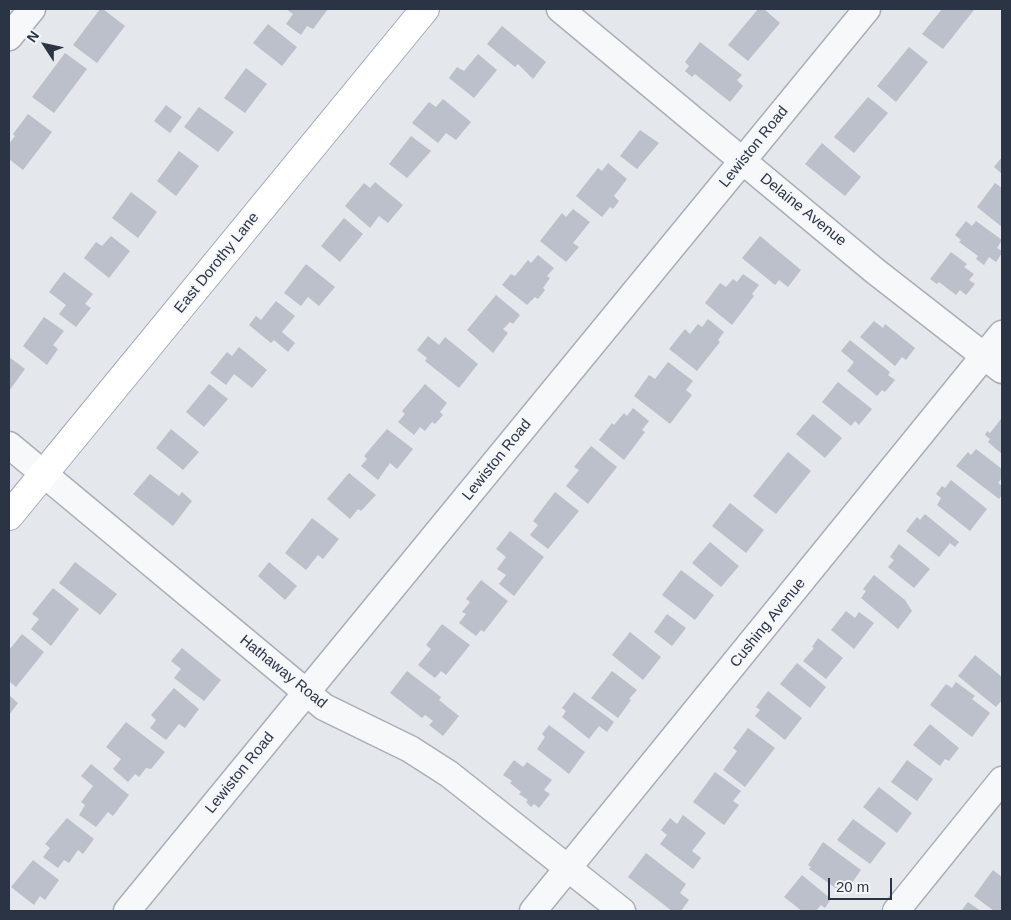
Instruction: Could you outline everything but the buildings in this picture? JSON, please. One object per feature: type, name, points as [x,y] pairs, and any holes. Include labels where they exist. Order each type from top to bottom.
[{"type":"main road","name":"East Dorothy Lane","points":[[9,516],[425,9]]},
{"type":"street","points":[[9,37],[32,9]]},
{"type":"street","name":"Delaine Avenue","points":[[560,9],[875,271],[994,363]]},
{"type":"street","name":"Lewiston Road","points":[[127,911],[867,9]]},
{"type":"street","name":"Cushing Avenue","points":[[533,911],[994,363],[1002,334]]},
{"type":"street","name":"Hathaway Road","points":[[9,445],[306,692],[330,710],[410,749],[449,774],[622,911]]},
{"type":"street","points":[[896,911],[1002,780]]}]
